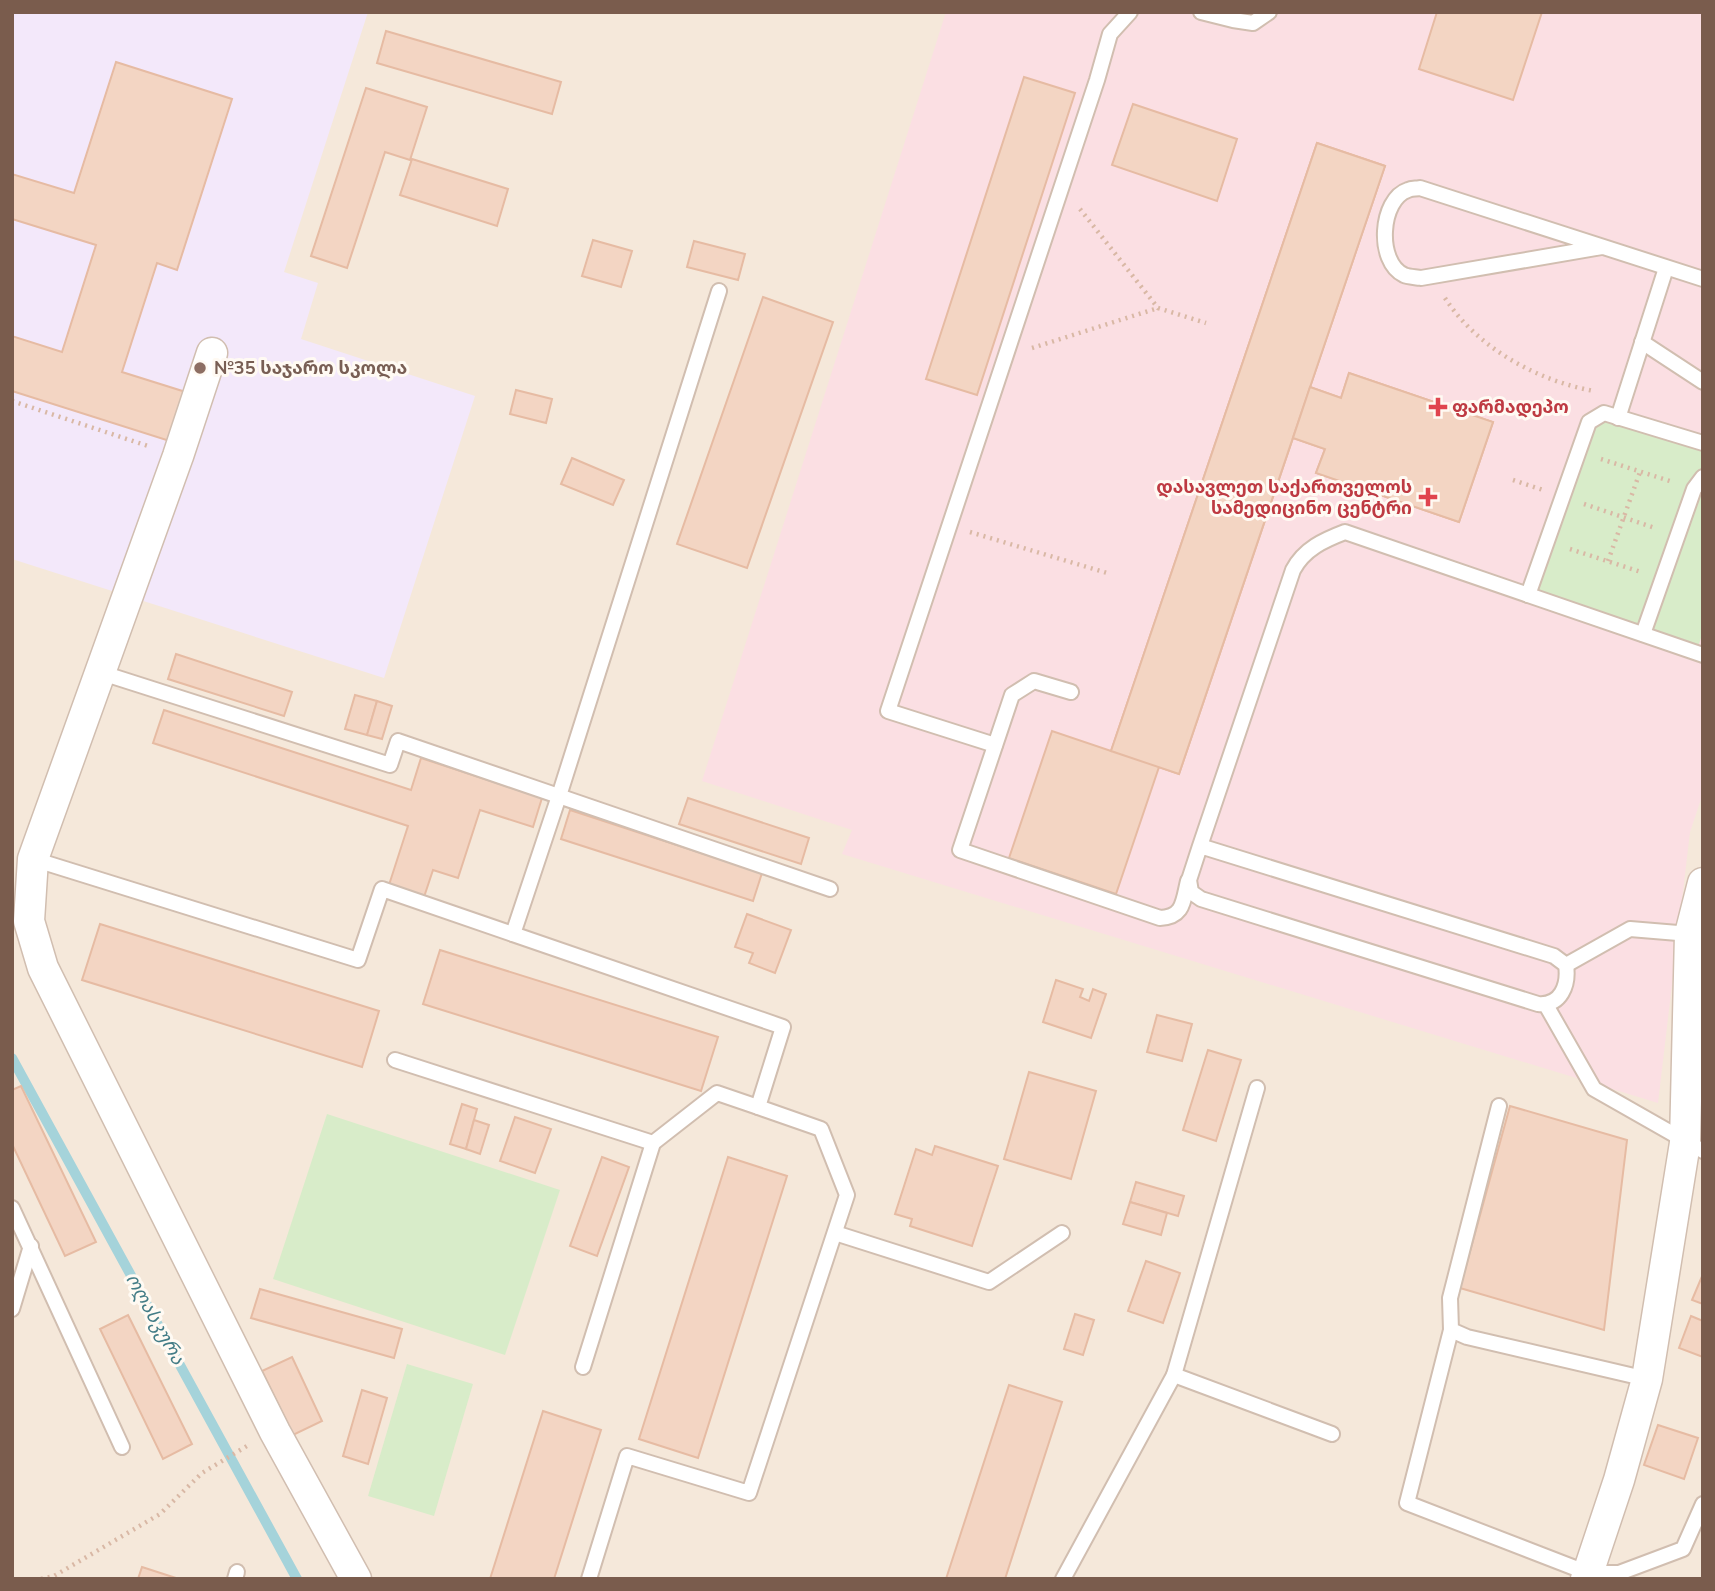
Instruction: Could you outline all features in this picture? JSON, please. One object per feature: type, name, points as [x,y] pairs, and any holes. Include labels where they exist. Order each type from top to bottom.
[{"type":"street","points":[[212,353],[178,456],[33,859],[29,921],[43,968],[275,1432],[356,1579]]},
{"type":"street","points":[[1587,1576],[1619,1480],[1647,1378],[1694,1147],[1690,934],[1703,883]]},
{"type":"lane","points":[[995,745],[888,711],[1110,34],[1130,12]]},
{"type":"lane","points":[[1201,12],[1253,23],[1269,12]]},
{"type":"lane","points":[[1602,247],[1421,278],[1404,275],[1390,262],[1384,240],[1389,214],[1397,197],[1408,190],[1420,188],[1703,279]]},
{"type":"lane","points":[[1618,418],[1666,268]]},
{"type":"lane","points":[[513,934],[719,291]]},
{"type":"lane","points":[[1642,342],[1703,382]]},
{"type":"lane","points":[[1528,595],[1589,422],[1604,413],[1703,443]]},
{"type":"lane","points":[[1643,634],[1698,483]]},
{"type":"lane","points":[[1071,692],[1034,681],[1012,695],[960,850],[1160,918],[1172,918],[1180,909],[1293,570],[1299,558],[1323,541],[1345,532],[1703,655]]},
{"type":"lane","points":[[99,672],[390,765],[398,741],[830,889]]},
{"type":"lane","points":[[1189,880],[1191,892],[1201,899],[1538,1004],[1546,1005],[1556,1001],[1565,988],[1568,977],[1566,965],[1554,956],[1200,846]]},
{"type":"lane","points":[[33,859],[358,960],[382,889],[783,1027],[758,1107]]},
{"type":"lane","points":[[1566,965],[1630,929],[1690,934]]},
{"type":"lane","points":[[1546,1005],[1594,1089],[1694,1147]]},
{"type":"lane","points":[[395,1060],[653,1143]]},
{"type":"lane","points":[[1063,1579],[1174,1376],[1257,1088]]},
{"type":"lane","points":[[583,1367],[653,1143],[717,1093],[821,1129],[847,1195],[749,1493],[627,1456],[589,1579]]},
{"type":"lane","points":[[1499,1106],[1450,1297],[1451,1330],[1407,1503],[1587,1576],[1619,1573],[1684,1549],[1703,1504]]},
{"type":"lane","points":[[12,1208],[122,1447]]},
{"type":"lane","points":[[835,1233],[989,1282],[1062,1233]]},
{"type":"lane","points":[[12,1309],[31,1246]]},
{"type":"lane","points":[[1451,1330],[1467,1337],[1647,1378]]},
{"type":"lane","points":[[1174,1376],[1332,1434]]},
{"type":"path","points":[[1062,187],[1158,308],[1206,324]]},
{"type":"path","points":[[1432,276],[1447,302],[1478,336],[1538,374],[1573,387],[1610,394],[1626,393]]},
{"type":"path","points":[[1005,357],[1158,308]]},
{"type":"path","points":[[12,401],[178,456]]},
{"type":"path","points":[[1578,452],[1640,471],[1698,483]]},
{"type":"path","points":[[1608,561],[1640,471]]},
{"type":"path","points":[[1562,497],[1677,536]]},
{"type":"path","points":[[949,526],[1107,573]]},
{"type":"path","points":[[1547,541],[1662,579]]},
{"type":"path","points":[[40,1579],[54,1576],[160,1514],[202,1473],[250,1444]]},
{"type":"shaded area","points":[[12,12],[1703,12],[1703,1579],[12,1579]]},
{"type":"shaded area","name":"№35 საჯარო სკოლა","points":[[12,12],[368,12],[284,272],[318,283],[301,339],[475,396],[384,678],[12,559]]},
{"type":"shaded area","points":[[946,12],[1703,12],[1703,793],[1690,832],[1658,1103],[842,854],[852,830],[702,781]]},
{"type":"green space","points":[[1604,413],[1703,443],[1703,632],[1696,653],[1528,595],[1589,422]]},
{"type":"green space","points":[[327,1114],[560,1190],[505,1355],[273,1279]]},
{"type":"green space","points":[[407,1364],[473,1384],[434,1516],[368,1496]]},
{"type":"building","points":[[1437,12],[1542,12],[1513,100],[1419,69]]},
{"type":"building","points":[[386,31],[561,82],[552,114],[377,63]]},
{"type":"building","points":[[116,62],[232,99],[177,270],[157,263],[122,372],[192,394],[176,443],[12,391],[12,336],[62,352],[96,245],[12,219],[12,174],[74,193]]},
{"type":"building","points":[[1024,77],[1075,93],[977,395],[926,379]]},
{"type":"building","points":[[366,88],[427,107],[410,160],[385,152],[347,268],[311,256]]},
{"type":"building","points":[[1133,104],[1237,139],[1217,201],[1112,165]]},
{"type":"building","name":"დასავლეთ საქართველოს სამედიცინო ცენტრი","points":[[1317,143],[1385,166],[1310,387],[1341,398],[1349,373],[1493,422],[1459,522],[1316,473],[1325,449],[1293,438],[1179,774],[1159,767],[1116,894],[1009,858],[1052,731],[1111,751]]},
{"type":"building","points":[[1317,143],[1385,166],[1179,774],[1111,751]]},
{"type":"building","points":[[412,159],[508,189],[497,226],[400,195]]},
{"type":"building","points":[[593,240],[632,251],[621,287],[582,276]]},
{"type":"building","points":[[694,241],[745,254],[738,280],[687,267]]},
{"type":"building","points":[[763,297],[833,322],[747,568],[677,544]]},
{"type":"building","points":[[1349,373],[1493,422],[1459,522],[1316,473],[1325,449],[1293,438],[1310,387],[1341,398]]},
{"type":"building","points":[[516,390],[552,399],[546,423],[510,414]]},
{"type":"building","points":[[572,458],[624,480],[613,505],[561,484]]},
{"type":"building","points":[[176,654],[292,692],[284,716],[168,679]]},
{"type":"building","points":[[355,695],[377,701],[367,735],[345,729]]},
{"type":"building","points":[[377,701],[392,706],[382,739],[367,735]]},
{"type":"building","points":[[164,710],[411,790],[421,758],[542,798],[533,827],[480,810],[458,878],[433,870],[423,900],[388,888],[408,826],[153,743]]},
{"type":"building","points":[[688,798],[809,838],[801,864],[679,824]]},
{"type":"building","points":[[570,810],[762,873],[753,901],[561,839]]},
{"type":"building","points":[[747,914],[791,930],[775,973],[749,963],[753,953],[735,947]]},
{"type":"building","points":[[100,924],[379,1011],[362,1067],[82,980]]},
{"type":"building","points":[[440,950],[718,1037],[701,1091],[423,1004]]},
{"type":"building","points":[[1056,980],[1083,989],[1080,997],[1089,1001],[1093,989],[1106,994],[1091,1038],[1043,1022]]},
{"type":"building","points":[[1157,1015],[1192,1024],[1182,1061],[1147,1052]]},
{"type":"building","points":[[1208,1050],[1241,1060],[1216,1141],[1183,1130]]},
{"type":"building","points":[[1029,1072],[1096,1091],[1071,1179],[1004,1159]]},
{"type":"building","points":[[21,1086],[96,1242],[65,1256],[12,1144],[12,1090]]},
{"type":"building","points":[[462,1104],[477,1109],[466,1149],[450,1144]]},
{"type":"building","points":[[1510,1106],[1627,1140],[1604,1330],[1460,1288]]},
{"type":"building","points":[[515,1117],[551,1129],[535,1173],[500,1161]]},
{"type":"building","points":[[474,1120],[489,1125],[480,1154],[466,1149]]},
{"type":"building","points":[[935,1146],[998,1166],[972,1246],[910,1226],[912,1219],[895,1214],[916,1149],[932,1155]]},
{"type":"building","points":[[602,1157],[629,1167],[597,1256],[570,1246]]},
{"type":"building","points":[[728,1157],[787,1176],[698,1458],[639,1439]]},
{"type":"building","points":[[1136,1182],[1184,1196],[1178,1216],[1130,1202]]},
{"type":"building","points":[[1130,1202],[1167,1213],[1161,1235],[1123,1224]]},
{"type":"building","points":[[1146,1261],[1180,1273],[1163,1323],[1128,1311]]},
{"type":"building","points":[[1703,1274],[1703,1304],[1692,1300]]},
{"type":"building","points":[[260,1289],[402,1329],[394,1358],[251,1318]]},
{"type":"building","points":[[1075,1314],[1094,1320],[1083,1355],[1064,1349]]},
{"type":"building","points":[[128,1315],[192,1444],[163,1459],[100,1329]]},
{"type":"building","points":[[1691,1316],[1703,1321],[1703,1357],[1679,1348]]},
{"type":"building","points":[[292,1357],[322,1421],[293,1435],[262,1371]]},
{"type":"building","points":[[1009,1385],[1062,1402],[1005,1579],[946,1579]]},
{"type":"building","points":[[362,1390],[387,1398],[368,1464],[343,1456]]},
{"type":"building","points":[[543,1411],[601,1430],[554,1579],[490,1579]]},
{"type":"building","points":[[1658,1425],[1698,1438],[1684,1479],[1644,1465]]},
{"type":"building","points":[[142,1567],[179,1579],[138,1579]]},
{"type":"waterway","name":"ოღასკურა","points":[[12,1058],[297,1579]]},
{"type":"place","name":"№35 საჯარო სკოლა","points":[[200,368]]},
{"type":"place","name":"ფარმადეპო","points":[[1438,407]]},
{"type":"place","name":"დასავლეთ საქართველოს სამედიცინო ცენტრი","points":[[1428,497]]}]
